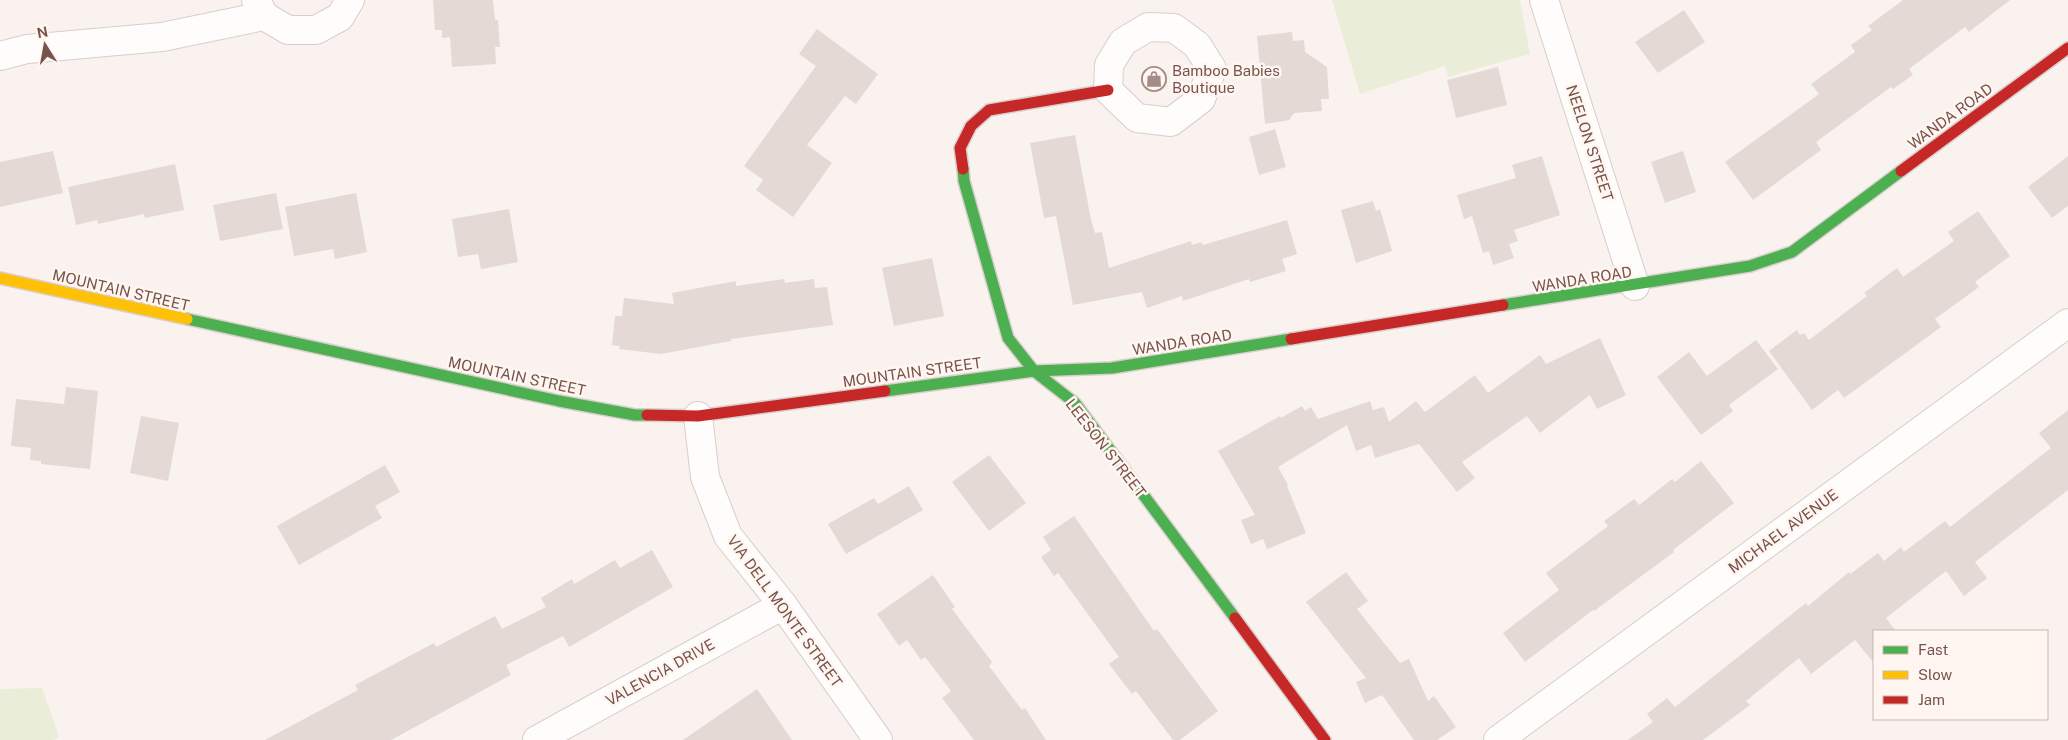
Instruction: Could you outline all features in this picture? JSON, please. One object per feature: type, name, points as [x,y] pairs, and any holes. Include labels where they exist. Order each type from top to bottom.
[{"type":"street","points":[[0,56],[27,49],[162,36],[260,8],[288,30],[316,30],[340,17],[350,0]]},
{"type":"street","name":"NEELON STREET","points":[[1544,0],[1635,286]]},
{"type":"street","name":"WANDA ROAD","points":[[1034,371],[1112,368],[1635,286],[1750,266],[1792,252],[2068,48]]},
{"type":"street","name":"LEESON STREET","points":[[1108,90],[990,110],[972,126],[960,148],[964,181],[1008,338],[1034,371],[1075,403],[1325,740]]},
{"type":"street","name":"MOUNTAIN STREET","points":[[0,278],[559,401],[635,415],[698,416],[1034,371]]},
{"type":"street","name":"MICHAEL AVENUE","points":[[1498,740],[2068,323]]},
{"type":"street","name":"VIA DELL MONTE STREET","points":[[698,416],[705,477],[728,536],[783,605],[878,740]]},
{"type":"street","name":"VALENCIA DRIVE","points":[[537,740],[783,605]]},
{"type":"green space","points":[[1332,0],[1520,0],[1530,54],[1448,77],[1445,66],[1360,94]]},
{"type":"green space","points":[[42,688],[59,737],[53,740],[0,740],[0,689]]},
{"type":"building","points":[[433,0],[493,0],[495,20],[498,20],[500,47],[495,47],[496,64],[452,67],[450,37],[442,38],[442,30],[435,30]]},
{"type":"building","points":[[1903,0],[2010,0],[1969,32],[1965,27],[1909,69],[1913,75],[1893,89],[1891,87],[1816,142],[1821,150],[1753,200],[1725,162],[1819,94],[1811,84],[1855,52],[1851,45],[1872,30],[1868,26]]},
{"type":"building","points":[[1684,10],[1705,42],[1658,73],[1635,42]]},
{"type":"building","points":[[817,29],[878,74],[856,104],[845,96],[807,145],[832,163],[793,217],[756,190],[763,180],[744,166],[816,66],[799,54]]},
{"type":"building","points":[[1292,32],[1293,41],[1304,40],[1305,52],[1327,67],[1329,99],[1321,99],[1322,111],[1294,113],[1289,120],[1265,124],[1257,36]]},
{"type":"building","points":[[1498,67],[1507,105],[1456,118],[1447,80]]},
{"type":"building","points":[[1275,129],[1286,167],[1259,175],[1249,137]]},
{"type":"building","points":[[1075,135],[1091,220],[1095,233],[1102,232],[1109,268],[1191,241],[1192,245],[1201,242],[1203,245],[1287,220],[1297,254],[1282,259],[1286,271],[1250,282],[1249,279],[1183,301],[1182,296],[1147,308],[1142,292],[1073,305],[1056,216],[1044,218],[1030,143]]},
{"type":"building","points":[[53,151],[63,193],[0,207],[0,162]]},
{"type":"building","points":[[1683,151],[1696,192],[1665,203],[1651,162]]},
{"type":"building","points":[[1542,156],[1560,215],[1514,230],[1518,241],[1509,244],[1514,258],[1493,265],[1489,251],[1483,253],[1472,216],[1464,219],[1457,195],[1516,178],[1512,165]]},
{"type":"building","points":[[2068,156],[2068,206],[2052,218],[2028,187]]},
{"type":"building","points":[[175,164],[184,210],[145,218],[144,214],[98,224],[97,220],[76,225],[68,187]]},
{"type":"building","points":[[276,193],[283,229],[220,241],[213,205]]},
{"type":"building","points":[[356,193],[367,252],[335,259],[333,249],[294,256],[285,207]]},
{"type":"building","points":[[1373,201],[1376,211],[1380,209],[1392,251],[1356,263],[1341,210]]},
{"type":"building","points":[[509,209],[518,262],[481,269],[478,254],[458,257],[452,219]]},
{"type":"building","points":[[1978,211],[2010,256],[1975,282],[1979,287],[1935,319],[1941,327],[1844,398],[1838,390],[1812,410],[1769,351],[1797,330],[1800,335],[1804,333],[1809,340],[1867,296],[1864,293],[1897,268],[1903,277],[1954,241],[1948,232]]},
{"type":"building","points":[[932,258],[944,316],[894,326],[882,268]]},
{"type":"building","points":[[784,279],[785,283],[814,279],[815,288],[827,287],[833,325],[731,339],[731,341],[661,354],[619,349],[620,346],[612,345],[615,316],[622,316],[624,298],[674,304],[672,293],[736,281],[736,286]]},
{"type":"building","points":[[1600,338],[1626,395],[1597,409],[1590,395],[1540,433],[1527,416],[1462,462],[1475,478],[1457,492],[1419,444],[1375,458],[1371,445],[1356,451],[1347,425],[1278,467],[1288,485],[1306,533],[1267,549],[1263,539],[1251,544],[1241,520],[1255,515],[1218,451],[1280,416],[1281,418],[1302,406],[1305,411],[1311,407],[1318,419],[1370,401],[1373,410],[1384,407],[1389,422],[1416,401],[1425,412],[1475,375],[1488,393],[1540,355],[1546,364]]},
{"type":"building","points":[[1756,340],[1778,369],[1729,405],[1733,411],[1701,435],[1657,377],[1689,352],[1707,376]]},
{"type":"building","points":[[66,387],[98,391],[90,469],[41,464],[41,461],[30,460],[31,448],[11,446],[16,399],[64,404]]},
{"type":"building","points":[[2068,410],[2068,490],[1975,562],[1987,578],[1964,596],[1946,571],[1886,618],[1895,630],[1873,630],[1873,662],[1855,640],[1811,674],[1799,658],[1746,701],[1750,705],[1703,740],[1628,740],[1653,722],[1647,714],[1667,698],[1675,707],[1806,603],[1808,606],[1849,572],[1850,574],[1878,553],[1884,561],[1901,547],[1904,552],[1945,521],[1950,527],[2051,448],[2039,433]]},
{"type":"building","points":[[141,416],[179,423],[168,481],[130,473]]},
{"type":"building","points":[[989,455],[1026,503],[989,531],[952,482]]},
{"type":"building","points":[[1701,461],[1734,503],[1673,550],[1674,552],[1525,662],[1503,633],[1559,590],[1546,573],[1608,526],[1604,521],[1634,499],[1639,505],[1672,479],[1675,482]]},
{"type":"building","points":[[385,465],[400,492],[375,506],[382,518],[299,565],[277,526]]},
{"type":"building","points":[[909,486],[923,510],[846,554],[828,524],[874,498],[878,504]]},
{"type":"building","points":[[1074,516],[1154,631],[1157,629],[1218,711],[1180,740],[1173,740],[1136,691],[1132,694],[1109,664],[1119,657],[1058,573],[1054,576],[1041,557],[1051,550],[1043,537]]},
{"type":"building","points":[[652,550],[673,587],[569,647],[563,636],[506,665],[511,675],[391,740],[265,740],[358,690],[355,685],[434,643],[436,647],[495,616],[502,629],[546,607],[541,598],[572,579],[574,584],[615,560],[620,568]]},
{"type":"building","points":[[1346,572],[1368,601],[1357,609],[1400,663],[1409,659],[1428,701],[1434,696],[1456,727],[1437,740],[1414,740],[1382,695],[1365,703],[1356,682],[1366,678],[1306,602]]},
{"type":"building","points":[[933,575],[955,607],[952,609],[992,662],[989,666],[1022,710],[1025,708],[1046,740],[974,740],[942,698],[951,691],[925,657],[921,660],[907,640],[899,646],[877,614]]},
{"type":"building","points":[[757,689],[792,740],[683,740]]},
{"type":"traffic: fast","points":[[963,169],[964,181],[1008,338],[1034,371],[1075,403],[1235,618]]},
{"type":"traffic: fast","points":[[1503,305],[1750,266],[1792,252],[1901,171]]},
{"type":"traffic: fast","points":[[187,319],[559,401],[635,415],[647,415]]},
{"type":"traffic: fast","points":[[885,391],[1034,371],[1112,368],[1291,339]]},
{"type":"traffic: slow","points":[[0,278],[187,319]]},
{"type":"traffic: jam","points":[[1901,171],[2068,48]]},
{"type":"traffic: jam","points":[[963,169],[960,148],[971,126],[989,110],[1108,90]]},
{"type":"traffic: jam","points":[[1291,339],[1503,305]]},
{"type":"traffic: jam","points":[[647,415],[698,416],[885,391]]},
{"type":"traffic: jam","points":[[1235,618],[1325,740]]},
{"type":"place","name":"Bamboo Babies Boutique","points":[[1154,79]]}]
